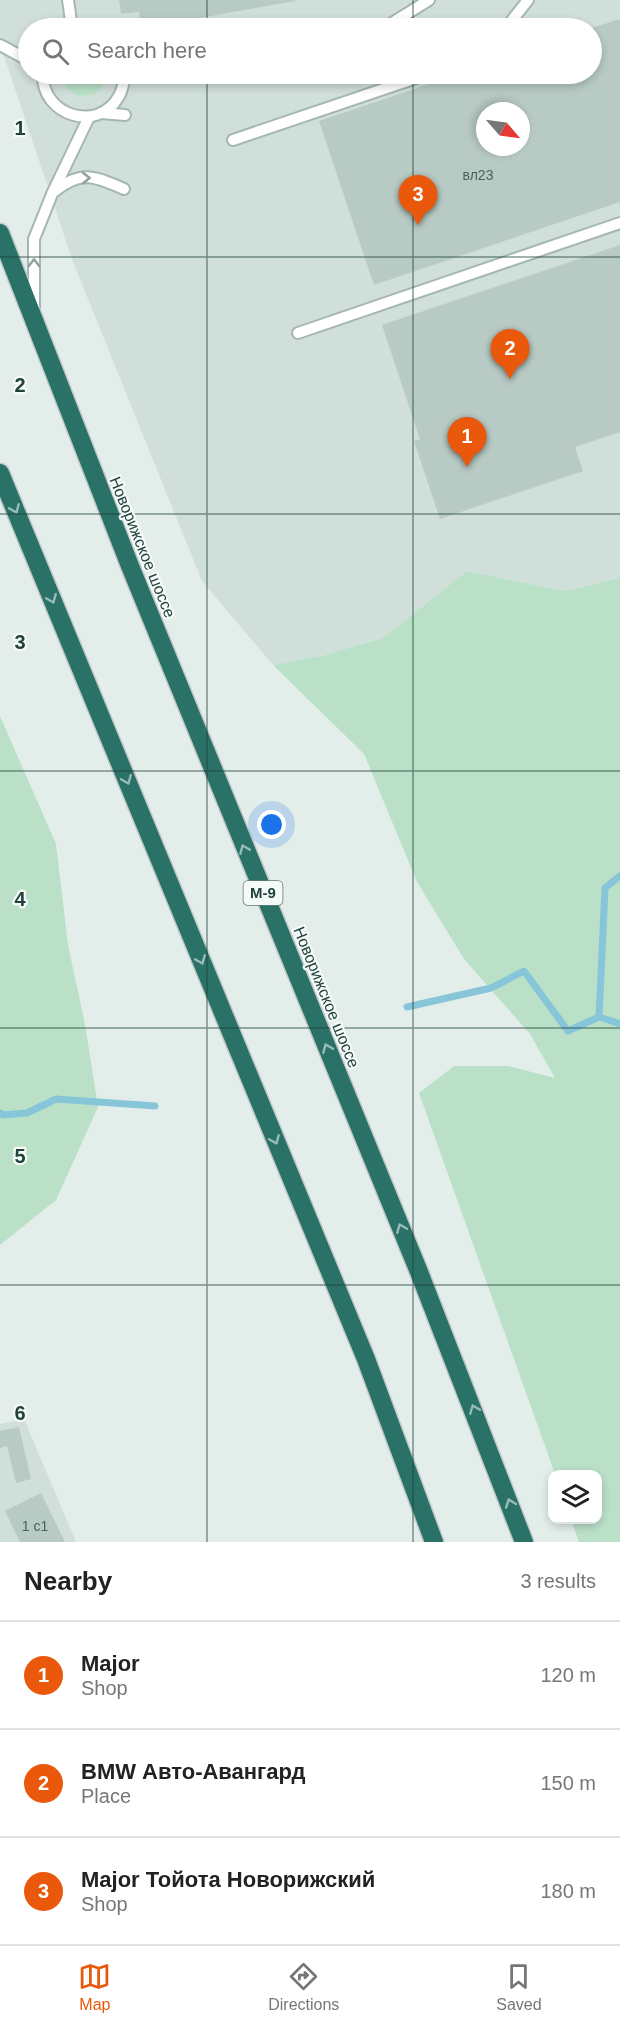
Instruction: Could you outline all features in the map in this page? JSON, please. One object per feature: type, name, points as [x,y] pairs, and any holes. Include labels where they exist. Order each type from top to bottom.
[{"type":"highway","name":"Новорижское шоссе","points":[[0,232],[207,759],[423,1282],[524,1542]]},
{"type":"highway","points":[[0,473],[366,1359],[434,1542]]},
{"type":"lane","points":[[68,0],[71,18]]},
{"type":"lane","points":[[400,18],[429,0]]},
{"type":"lane","points":[[514,18],[528,0]]},
{"type":"lane","points":[[0,45],[18,55]]},
{"type":"lane","points":[[45,84],[46,93],[53,105],[76,117],[90,117],[101,113],[119,97],[122,84]]},
{"type":"lane","points":[[233,140],[398,84]]},
{"type":"lane","points":[[101,113],[125,115]]},
{"type":"lane","points":[[34,321],[34,239],[52,194],[90,117]]},
{"type":"lane","points":[[52,194],[68,180],[87,176],[123,189]]},
{"type":"lane","points":[[298,333],[620,223]]},
{"type":"shaded area","points":[[0,0],[620,0],[620,578],[564,591],[467,571],[383,638],[325,655],[273,665],[202,581],[73,262],[0,44]]},
{"type":"shaded area","points":[[24,1419],[76,1542],[0,1542],[0,1424]]},
{"type":"green space","points":[[65,84],[104,84],[97,93],[80,97],[66,88]]},
{"type":"green space","points":[[467,571],[564,591],[620,578],[620,1542],[579,1542],[572,1524],[602,1524],[602,1470],[554,1470],[419,1093],[454,1066],[508,1066],[555,1078],[530,1034],[464,959],[417,882],[364,754],[273,665],[325,655],[383,638]]},
{"type":"green space","points":[[0,716],[56,844],[68,945],[85,1024],[98,1107],[56,1200],[0,1245]]},
{"type":"building","points":[[119,0],[295,0],[199,18],[140,18],[139,12],[121,14]]},
{"type":"building","points":[[620,19],[620,202],[374,285],[319,121],[429,84],[602,84],[602,25]]},
{"type":"building","points":[[620,245],[620,432],[575,447],[583,471],[440,519],[414,441],[420,439],[382,325]]},
{"type":"building","points":[[19,1427],[31,1479],[16,1483],[7,1446],[0,1448],[0,1431]]},
{"type":"building","points":[[41,1493],[65,1542],[20,1542],[5,1511]]},
{"type":"waterway","points":[[599,1017],[605,888],[620,876]]},
{"type":"waterway","points":[[407,1007],[491,988],[524,971],[568,1031],[599,1017],[620,1024]]},
{"type":"waterway","points":[[0,1113],[3,1115],[27,1113],[56,1099],[155,1106]]},
{"type":"place","name":"Major Тойота Новорижский","points":[[418,225]]},
{"type":"place","name":"BMW Авто-Авангард","points":[[510,379]]},
{"type":"place","name":"Major","points":[[467,467]]}]
